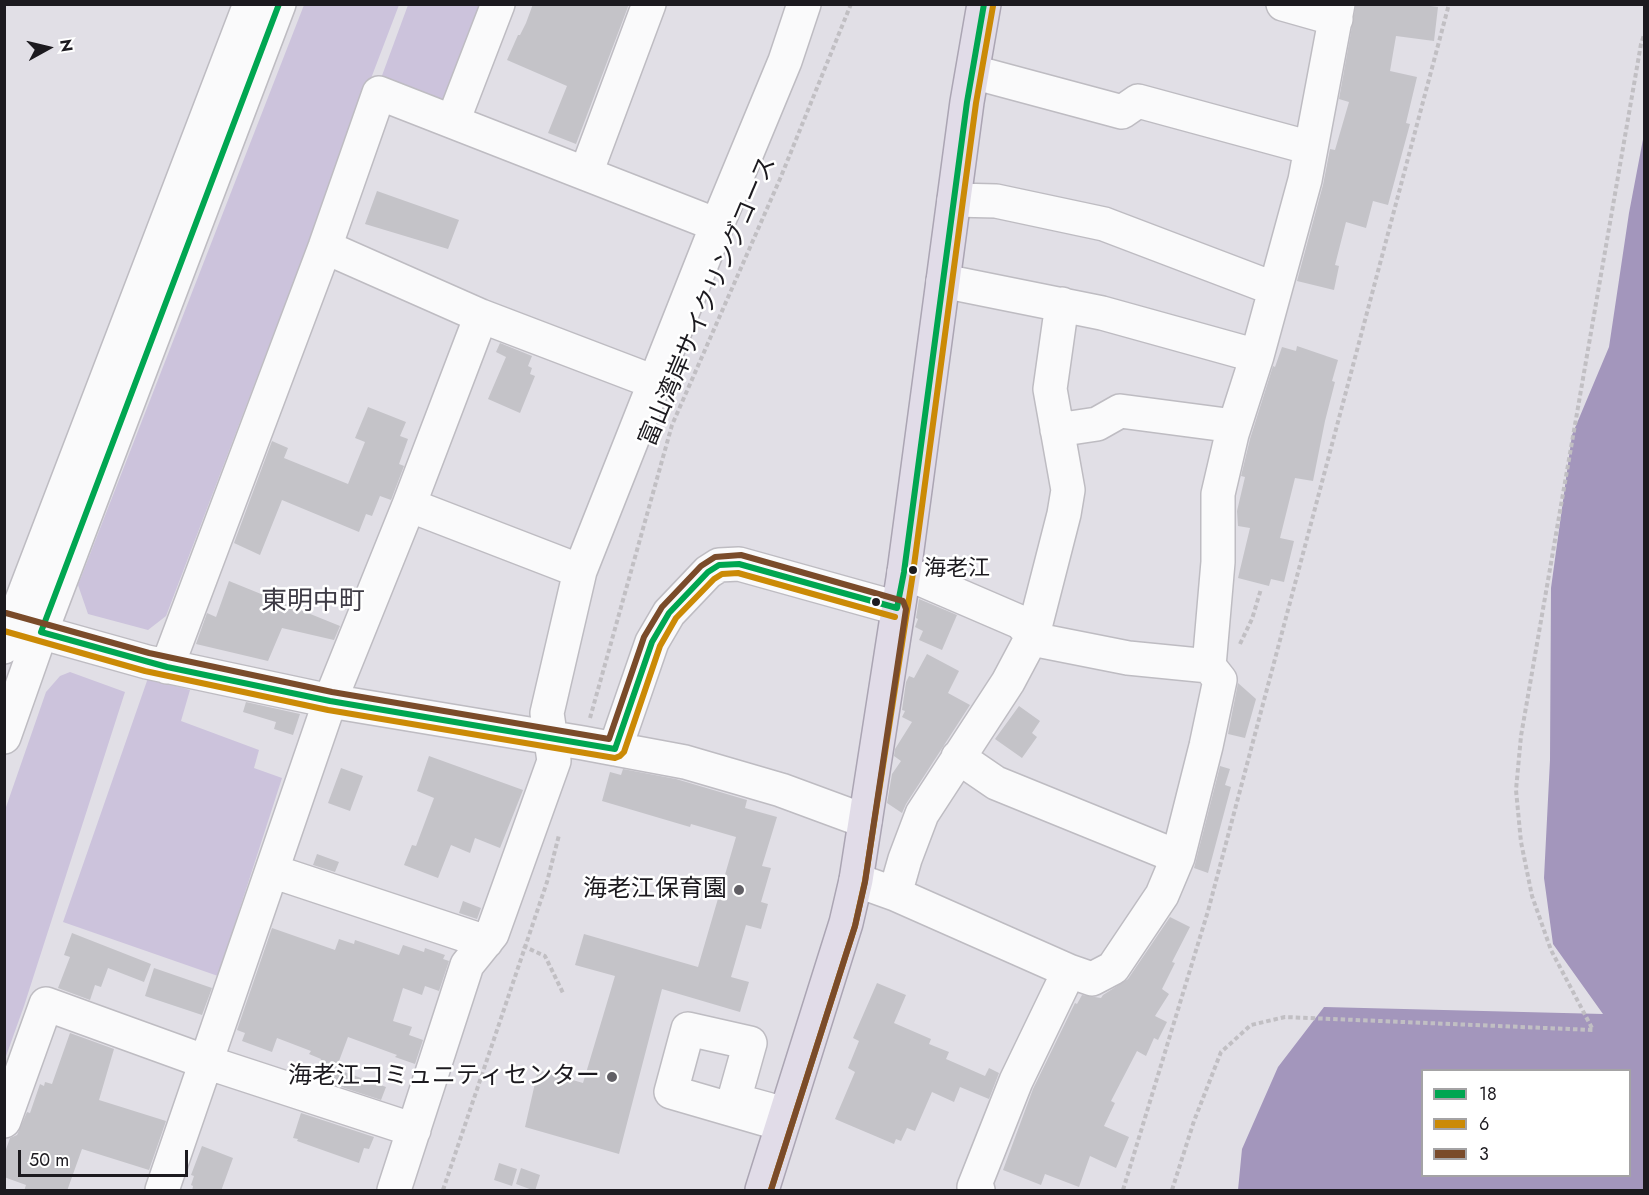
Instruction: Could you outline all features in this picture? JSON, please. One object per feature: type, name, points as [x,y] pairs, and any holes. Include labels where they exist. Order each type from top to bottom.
[{"type":"highway","points":[[768,1189],[783,1119],[846,923],[856,880],[904,572],[942,281],[984,4]]},
{"type":"street","points":[[4,737],[16,631],[250,4]]},
{"type":"street","points":[[16,631],[279,4]]},
{"type":"street","points":[[453,122],[498,4]]},
{"type":"street","points":[[586,173],[649,4]]},
{"type":"street","points":[[394,1191],[467,965],[489,938],[554,761],[548,713],[580,571],[717,225],[785,61],[804,4]]},
{"type":"street","points":[[856,880],[895,894],[1092,979],[1113,968],[1162,895],[1178,857],[1206,746],[1215,673],[1218,494],[1234,426],[1257,356],[1305,180],[1337,12],[1283,4]]},
{"type":"street","points":[[973,72],[1122,112],[1138,101],[1311,148]]},
{"type":"street","points":[[167,667],[325,247],[379,93],[717,225]]},
{"type":"street","points":[[954,200],[996,201],[1104,224],[1275,289]]},
{"type":"street","points":[[325,247],[482,316],[654,382]]},
{"type":"street","points":[[942,281],[1102,313],[1257,356]]},
{"type":"street","points":[[895,894],[922,814],[1008,682],[1033,635],[1068,490],[1050,389],[1062,304]]},
{"type":"street","points":[[162,1191],[330,701],[482,316]]},
{"type":"street","points":[[1057,430],[1097,424],[1120,411],[1234,426]]},
{"type":"street","points":[[409,505],[580,571]]},
{"type":"street","points":[[615,749],[652,642],[669,613],[708,572],[719,565],[739,564],[897,608]]},
{"type":"street","points":[[904,572],[1020,622],[1037,640],[1215,673]]},
{"type":"street","points":[[16,631],[167,667],[330,701],[684,762],[770,787],[865,821]]},
{"type":"street","points":[[958,757],[996,783],[1178,857]]},
{"type":"street","points":[[272,871],[489,938]]},
{"type":"street","points":[[978,1191],[974,1187],[1016,1081],[1069,971]]},
{"type":"street","points":[[4,1121],[46,1004],[206,1062],[414,1130]]},
{"type":"path","name":"富山湾岸サイクリングコース","points":[[588,723],[672,425],[780,179],[852,4]]},
{"type":"path","points":[[1123,1191],[1208,911],[1449,4]]},
{"type":"path","points":[[1172,1191],[1194,1121],[1221,1052],[1251,1025],[1286,1017],[1593,1030],[1551,950],[1532,896],[1521,842],[1516,790],[1521,736],[1644,35]]},
{"type":"path","points":[[1215,673],[1231,672],[1261,589]]},
{"type":"path","points":[[443,1191],[547,882],[561,828]]},
{"type":"path","points":[[489,938],[525,947],[545,956],[563,993]]},
{"type":"shaded area","points":[[304,5],[399,5],[166,616],[148,630],[88,614],[78,585]]},
{"type":"shaded area","points":[[408,5],[489,5],[443,104],[380,81]]},
{"type":"shaded area","points":[[1644,134],[1644,1190],[1238,1190],[1242,1149],[1278,1067],[1324,1007],[1603,1014],[1553,944],[1544,878],[1550,760],[1551,588],[1572,435],[1609,347],[1629,213]]},
{"type":"shaded area","points":[[70,672],[125,692],[5,1059],[5,810],[46,692],[60,676]]},
{"type":"shaded area","points":[[148,678],[190,690],[181,721],[259,750],[254,768],[282,778],[218,976],[63,922]]},
{"type":"building","points":[[533,4],[629,4],[576,144],[548,133],[567,86],[507,60]]},
{"type":"building","points":[[1356,4],[1415,4],[1438,7],[1434,41],[1396,36],[1390,71],[1417,77],[1406,123],[1410,124],[1388,205],[1373,201],[1366,228],[1346,222],[1335,265],[1339,266],[1334,290],[1297,281],[1323,185],[1330,149],[1335,150],[1349,102],[1339,99]]},
{"type":"building","points":[[377,191],[459,220],[448,249],[365,224]]},
{"type":"building","points":[[500,343],[532,356],[528,366],[532,368],[530,374],[535,376],[520,413],[488,399],[506,357],[496,352]]},
{"type":"building","points":[[1297,346],[1338,360],[1313,481],[1295,478],[1280,538],[1294,541],[1284,582],[1271,579],[1269,586],[1238,578],[1250,528],[1238,526],[1237,511],[1245,477],[1241,476],[1273,366],[1275,367],[1282,347],[1296,351]]},
{"type":"building","points":[[368,407],[406,422],[400,436],[408,439],[399,464],[404,466],[391,500],[380,496],[372,516],[366,514],[359,532],[282,500],[260,555],[234,543],[272,441],[288,448],[284,458],[348,484],[365,442],[355,438]]},
{"type":"building","points":[[229,581],[340,626],[334,640],[282,628],[268,661],[196,644],[207,613],[216,617]]},
{"type":"building","points":[[919,599],[957,615],[942,650],[919,640],[923,631],[915,627],[918,619],[916,618]]},
{"type":"building","points":[[927,654],[959,671],[948,693],[970,705],[902,813],[887,803],[892,774],[901,761],[894,756],[895,749],[912,722],[902,717],[905,711],[902,710],[906,682],[909,676],[914,678]]},
{"type":"building","points":[[1238,683],[1256,699],[1245,738],[1228,734]]},
{"type":"building","points":[[246,702],[300,714],[293,735],[274,729],[276,722],[243,712]]},
{"type":"building","points":[[1019,706],[1040,721],[1032,733],[1037,737],[1022,758],[995,739]]},
{"type":"building","points":[[429,756],[523,790],[500,848],[475,838],[470,853],[451,845],[438,878],[404,865],[412,845],[416,846],[434,798],[417,791]]},
{"type":"building","points":[[1220,766],[1230,769],[1225,785],[1231,787],[1208,873],[1194,868]]},
{"type":"building","points":[[341,768],[363,776],[350,811],[328,803]]},
{"type":"building","points":[[623,769],[676,779],[747,800],[745,808],[777,817],[762,866],[771,868],[761,902],[768,904],[761,929],[746,925],[731,977],[749,982],[740,1012],[662,989],[619,1154],[525,1127],[538,1070],[583,1083],[615,976],[575,965],[584,934],[698,967],[736,837],[691,824],[690,827],[602,801],[610,772],[621,775]]},
{"type":"building","points":[[317,854],[339,862],[335,872],[313,865]]},
{"type":"building","points":[[463,901],[481,908],[477,919],[459,913]]},
{"type":"building","points":[[1170,917],[1190,927],[1172,962],[1175,963],[1162,989],[1169,994],[1155,1016],[1167,1022],[1158,1040],[1154,1038],[1146,1056],[1137,1051],[1111,1101],[1115,1103],[1104,1126],[1129,1137],[1116,1168],[1090,1156],[1079,1187],[1045,1174],[1041,1185],[1003,1170],[1033,1089],[1075,1003],[1077,1004],[1082,995],[1101,998],[1128,979]]},
{"type":"building","points":[[272,928],[335,950],[339,939],[354,944],[355,940],[399,955],[403,945],[424,952],[425,948],[445,955],[443,959],[449,961],[439,991],[425,986],[422,995],[403,988],[393,1021],[412,1027],[409,1035],[423,1040],[415,1064],[348,1037],[336,1069],[386,1087],[381,1100],[314,1078],[321,1059],[309,1054],[311,1051],[277,1038],[272,1052],[242,1041],[245,1033],[237,1030]]},
{"type":"building","points":[[72,933],[151,964],[144,982],[108,968],[101,987],[95,985],[90,1000],[58,988],[70,957],[64,955]]},
{"type":"building","points":[[154,968],[212,988],[202,1015],[145,996]]},
{"type":"building","points":[[877,983],[906,995],[894,1023],[931,1039],[929,1044],[949,1052],[946,1059],[985,1076],[989,1068],[999,1073],[989,1099],[960,1087],[954,1102],[932,1092],[915,1131],[907,1128],[901,1141],[896,1139],[894,1144],[835,1119],[855,1072],[848,1068],[859,1041],[853,1038]]},
{"type":"building","points":[[70,1033],[114,1049],[99,1100],[166,1121],[149,1170],[82,1149],[67,1191],[24,1191],[26,1185],[4,1177],[4,1155],[10,1138],[17,1135],[27,1112],[30,1113],[40,1084],[44,1086],[45,1082],[52,1084]]},
{"type":"building","points":[[301,1113],[374,1137],[369,1149],[364,1148],[359,1163],[297,1141],[298,1139],[293,1138]]},
{"type":"building","points":[[202,1146],[233,1158],[221,1191],[192,1191],[194,1176],[191,1175]]},
{"type":"building","points":[[499,1163],[517,1169],[512,1186],[494,1180]]},
{"type":"building","points":[[521,1168],[540,1175],[535,1191],[516,1184]]},
{"type":"transit line","name":"18","points":[[279,4],[41,632],[167,667],[330,701],[615,749],[652,642],[669,613],[708,572],[719,565],[739,564],[897,608],[904,572],[967,102],[984,4]]},
{"type":"transit line","name":"6","points":[[771,1190],[855,926],[865,881],[913,573],[976,103],[993,6]]},
{"type":"transit line","name":"3","points":[[6,613],[149,653],[332,692],[609,739],[644,637],[662,607],[701,566],[715,557],[741,555],[903,601],[906,609],[865,882],[855,926],[771,1190]]},
{"type":"transit line","name":"6","points":[[4,631],[145,671],[328,710],[615,758],[624,752],[660,646],[676,618],[714,579],[722,574],[738,573],[895,617]]},
{"type":"place","name":"海老江","points":[[913,570]]},
{"type":"place","name":"海老江保育園","points":[[739,890]]},
{"type":"place","name":"海老江コミュニティセンター","points":[[612,1077]]},
{"type":"district","name":"東明中町","points":[[313,603]]}]
